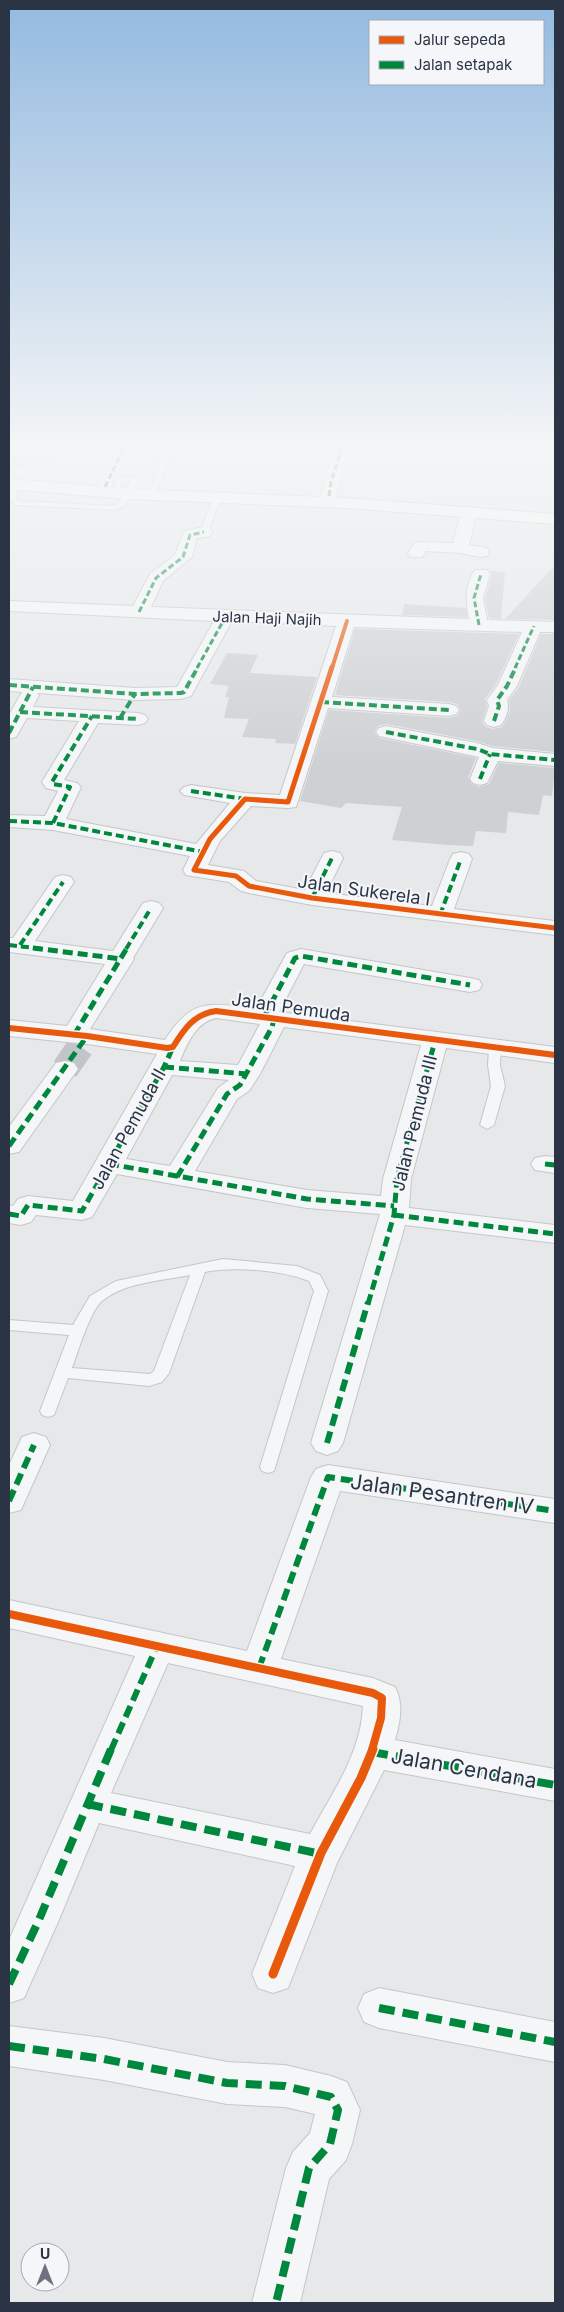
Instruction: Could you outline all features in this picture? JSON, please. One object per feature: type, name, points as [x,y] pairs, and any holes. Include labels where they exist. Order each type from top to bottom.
[{"type":"street","points":[[139,612],[156,578],[183,557],[185,552]]},
{"type":"street","points":[[479,625],[474,598],[481,574]]},
{"type":"street","name":"Jalan Haji Najih","points":[[9,606],[347,621],[555,627]]},
{"type":"street","points":[[9,685],[135,694],[175,694],[184,692],[226,616]]},
{"type":"street","points":[[191,791],[245,799],[288,802],[347,621]]},
{"type":"street","points":[[494,721],[499,706],[497,700],[507,686],[534,626]]},
{"type":"street","points":[[9,733],[33,687]]},
{"type":"street","points":[[20,712],[129,718],[135,694]]},
{"type":"street","points":[[322,702],[449,710]]},
{"type":"street","points":[[53,823],[70,787],[53,784],[52,782],[92,716]]},
{"type":"street","points":[[386,732],[477,749],[490,754],[555,760]]},
{"type":"street","points":[[480,779],[490,754]]},
{"type":"street","points":[[9,821],[53,823],[203,852],[222,824],[245,799]]},
{"type":"street","name":"Jalan Sukerela I","points":[[203,852],[194,870],[236,876],[249,886],[312,898],[555,928]]},
{"type":"street","points":[[312,898],[332,858]]},
{"type":"street","points":[[440,915],[461,859]]},
{"type":"street","points":[[62,882],[14,945],[122,959]]},
{"type":"street","points":[[82,1037],[122,959],[151,908]]},
{"type":"street","points":[[178,1177],[227,1094],[240,1085],[247,1074],[295,958],[301,956],[470,985]]},
{"type":"street","name":"Jalan Pemuda","points":[[168,1057],[187,1025],[197,1016],[216,1012],[555,1055]]},
{"type":"street","points":[[9,1028],[160,1048],[168,1057],[247,1074]]},
{"type":"street","name":"Jalan Pemuda III","points":[[327,1443],[394,1210],[397,1178],[435,1041]]},
{"type":"street","name":"Jalan Pemuda II","points":[[9,1214],[21,1216],[28,1204],[82,1211],[168,1057]]},
{"type":"street","points":[[9,1146],[65,1069]]},
{"type":"street","points":[[109,1164],[307,1199],[555,1234]]},
{"type":"street","points":[[9,1502],[34,1445]]},
{"type":"street","name":"Jalan Pesantren IV","points":[[259,1668],[328,1477],[555,1511]]},
{"type":"street","points":[[9,1614],[373,1693],[382,1698],[383,1709],[372,1752],[321,1854],[273,1974]]},
{"type":"street","points":[[9,1984],[38,1922],[87,1804],[157,1646]]},
{"type":"street","name":"Jalan Cendana","points":[[372,1752],[555,1785]]},
{"type":"street","points":[[87,1804],[321,1854]]},
{"type":"street","points":[[379,2008],[555,2042]]},
{"type":"street","points":[[9,2046],[104,2060],[227,2083],[284,2086],[331,2097],[338,2110],[330,2144],[309,2168],[276,2303]]},
{"type":"lane","points":[[487,1125],[498,1086],[494,1065],[495,1048]]},
{"type":"lane","points":[[48,1411],[78,1331],[96,1299],[121,1284],[223,1264],[297,1271],[315,1278],[321,1290],[268,1467]]},
{"type":"lane","points":[[62,1372],[149,1381],[156,1378],[161,1373],[200,1267]]},
{"type":"lane","points":[[9,1325],[78,1331]]},
{"type":"building","points":[[555,565],[555,620],[505,619]]},
{"type":"building","points":[[490,571],[505,572],[501,619],[489,618],[485,598],[492,575]]},
{"type":"building","points":[[404,604],[466,608],[467,617],[402,615]]},
{"type":"building","points":[[355,629],[519,634],[496,684],[485,699],[487,706],[482,722],[486,727],[493,729],[502,727],[506,720],[510,710],[509,700],[519,687],[541,634],[555,634],[555,752],[493,746],[477,741],[386,724],[378,726],[374,732],[379,738],[476,758],[468,778],[472,784],[479,787],[489,784],[499,763],[555,768],[552,796],[543,795],[539,815],[508,812],[506,833],[476,831],[473,846],[448,845],[392,840],[402,807],[346,803],[341,808],[300,801],[329,710],[449,718],[457,716],[461,710],[457,704],[449,702],[335,695]]},
{"type":"building","points":[[227,653],[258,655],[250,673],[317,677],[295,744],[275,743],[276,739],[242,737],[249,719],[224,718],[229,697],[225,697],[229,686],[210,684]]},
{"type":"tunnel","points":[[65,1069],[85,1040]]},
{"type":"marked path","points":[[139,612],[156,578],[183,557],[185,552]]},
{"type":"marked path","points":[[479,625],[474,598],[481,574]]},
{"type":"marked path","points":[[9,685],[135,694],[181,693],[184,692],[226,616]]},
{"type":"marked path","points":[[494,721],[499,706],[497,700],[507,686],[534,626]]},
{"type":"marked path","points":[[9,733],[33,687]]},
{"type":"marked path","points":[[120,718],[135,694]]},
{"type":"marked path","points":[[321,702],[449,710]]},
{"type":"marked path","points":[[20,712],[138,719]]},
{"type":"marked path","points":[[53,823],[70,787],[53,784],[52,782],[92,716]]},
{"type":"marked path","points":[[386,732],[477,749],[490,754],[555,760]]},
{"type":"marked path","points":[[480,779],[490,754]]},
{"type":"marked path","points":[[191,791],[245,799]]},
{"type":"marked path","points":[[9,821],[53,823],[203,852]]},
{"type":"marked path","points":[[312,898],[332,858]]},
{"type":"marked path","points":[[440,915],[461,859]]},
{"type":"marked path","points":[[20,945],[63,882]]},
{"type":"marked path","points":[[74,1035],[151,908]]},
{"type":"marked path","points":[[9,945],[122,959]]},
{"type":"marked path","points":[[264,1017],[295,958],[301,956],[470,985]]},
{"type":"marked path","points":[[177,1177],[227,1094],[240,1085],[272,1027],[274,1019]]},
{"type":"marked path","points":[[9,1146],[87,1036]]},
{"type":"marked path","points":[[327,1443],[394,1215],[397,1179],[435,1041]]},
{"type":"marked path","points":[[9,1214],[21,1216],[28,1205],[82,1211],[164,1067],[173,1047]]},
{"type":"marked path","points":[[164,1067],[247,1074]]},
{"type":"marked path","points":[[109,1164],[307,1199],[394,1206]]},
{"type":"marked path","points":[[545,1164],[555,1165]]},
{"type":"marked path","points":[[394,1215],[555,1234]]},
{"type":"marked path","points":[[9,1501],[34,1445]]},
{"type":"marked path","points":[[259,1668],[328,1477],[555,1511]]},
{"type":"marked path","points":[[9,1984],[38,1922],[87,1804],[157,1646]]},
{"type":"marked path","points":[[372,1752],[555,1785]]},
{"type":"marked path","points":[[87,1804],[321,1854]]},
{"type":"marked path","points":[[379,2008],[555,2042]]},
{"type":"marked path","points":[[9,2046],[104,2059],[227,2083],[285,2086],[331,2097],[338,2110],[330,2144],[309,2168],[276,2303]]},
{"type":"cycle path","points":[[347,621],[288,802],[245,799],[210,839],[194,870],[236,876],[249,886],[312,898],[555,928]]},
{"type":"cycle path","points":[[9,1028],[87,1036],[167,1048],[173,1047],[185,1028],[195,1018],[208,1012],[216,1011],[555,1055]]},
{"type":"cycle path","points":[[9,1614],[373,1693],[382,1698],[381,1718],[370,1758],[321,1853],[273,1974]]}]
